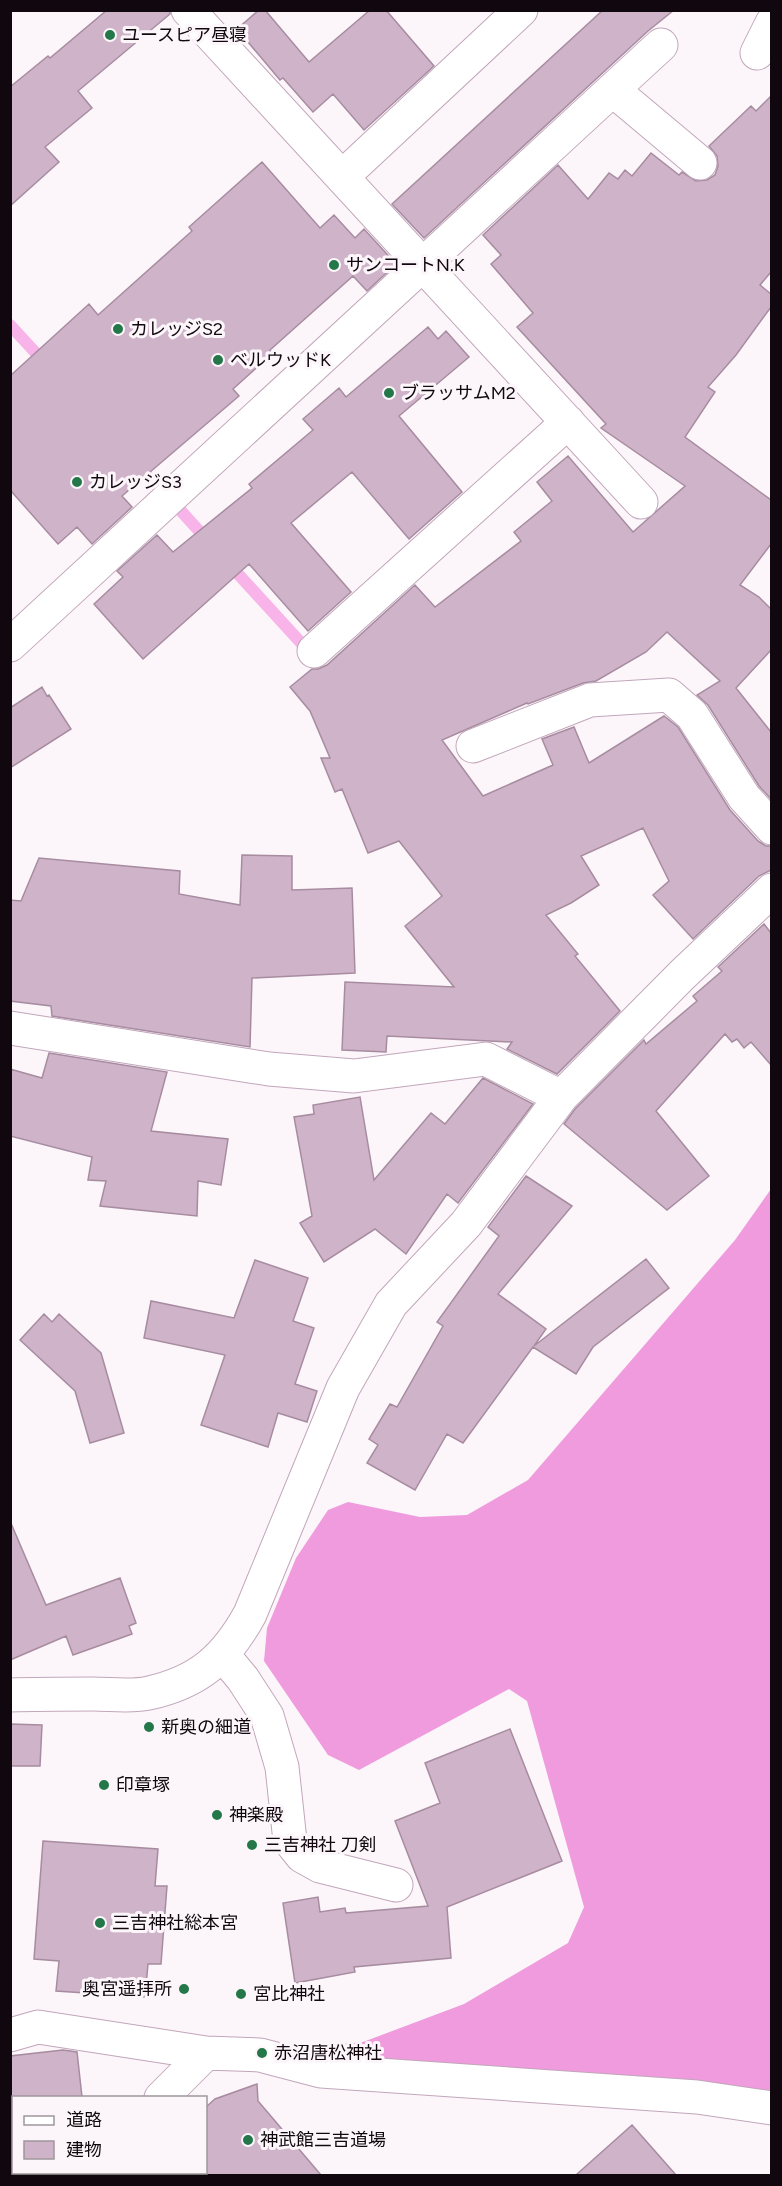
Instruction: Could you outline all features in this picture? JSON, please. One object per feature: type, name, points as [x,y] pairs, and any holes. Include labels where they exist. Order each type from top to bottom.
[{"type":"street","points":[[188,10],[641,502]]},
{"type":"street","points":[[342,177],[521,10]]},
{"type":"street","points":[[757,53],[771,23]]},
{"type":"street","points":[[10,645],[424,266],[661,45]]},
{"type":"street","points":[[612,90],[700,163]]},
{"type":"street","points":[[314,651],[568,422]]},
{"type":"street","points":[[473,746],[590,700],[669,694],[692,715],[744,797],[771,828]]},
{"type":"street","points":[[10,1695],[147,1693],[184,1681],[212,1665],[223,1655],[236,1640],[250,1614],[343,1388],[391,1304],[466,1224],[561,1097],[682,975],[771,890]]},
{"type":"street","points":[[10,1028],[269,1069],[354,1076],[486,1059],[561,1097]]},
{"type":"street","points":[[223,1655],[243,1679],[267,1716],[282,1767],[290,1841],[302,1856],[320,1866],[396,1885]]},
{"type":"street","points":[[10,2035],[38,2027],[206,2053],[260,2055],[321,2070],[697,2097],[771,2108]]},
{"type":"street","points":[[162,2096],[206,2053]]},
{"type":"shaded area","points":[[771,1189],[771,2095],[596,2073],[321,2065],[290,2049],[363,2042],[464,2004],[568,1943],[584,1907],[527,1701],[509,1689],[359,1770],[328,1755],[264,1661],[267,1628],[296,1558],[328,1510],[348,1502],[420,1517],[467,1515],[528,1480],[735,1240]]},
{"type":"building","points":[[107,10],[170,10],[170,14],[78,91],[92,108],[45,147],[59,162],[10,206],[10,87],[48,56],[50,58]]},
{"type":"building","points":[[259,10],[265,10],[309,62],[370,10],[386,10],[434,66],[364,130],[333,94],[313,112],[283,78],[280,80],[237,29]]},
{"type":"building","points":[[603,10],[674,10],[648,31],[424,238],[392,204]]},
{"type":"building","points":[[771,96],[771,272],[760,285],[771,294],[771,307],[736,355],[708,387],[715,392],[685,437],[771,500],[771,544],[740,585],[759,597],[771,609],[771,650],[736,688],[771,732],[771,799],[759,786],[708,705],[697,695],[720,681],[667,632],[646,652],[596,681],[583,683],[527,703],[442,740],[483,796],[553,765],[542,739],[574,727],[589,763],[664,716],[678,727],[730,810],[758,841],[771,846],[771,870],[759,876],[693,939],[653,895],[669,881],[643,828],[581,856],[599,885],[571,903],[546,915],[578,954],[575,956],[620,1011],[557,1074],[507,1049],[512,1042],[387,1036],[386,1052],[342,1050],[345,982],[454,987],[405,926],[442,896],[399,841],[368,853],[342,789],[335,792],[321,758],[330,758],[310,711],[290,687],[312,669],[327,665],[415,585],[435,607],[521,541],[514,532],[552,501],[537,482],[568,456],[633,532],[685,486],[601,428],[606,424],[517,327],[533,313],[491,264],[501,255],[483,235],[558,165],[588,199],[609,173],[618,179],[625,170],[632,176],[651,153],[679,175],[682,172],[696,181],[707,180],[715,175],[718,166],[717,156],[709,146],[751,106],[756,111]]},
{"type":"building","points":[[262,162],[320,228],[334,215],[355,238],[364,229],[396,264],[367,291],[353,276],[270,350],[273,353],[233,389],[239,396],[122,496],[132,507],[92,544],[77,527],[58,544],[11,491],[10,376],[89,304],[98,315],[192,231],[189,227]]},
{"type":"building","points":[[428,327],[438,339],[446,331],[469,357],[399,416],[462,492],[409,539],[352,472],[291,523],[351,592],[308,631],[249,564],[143,659],[94,604],[123,577],[117,571],[157,535],[173,552],[252,488],[249,484],[313,430],[303,419],[339,388],[346,397]]},
{"type":"building","points":[[42,687],[71,729],[10,768],[10,708]]},
{"type":"building","points":[[242,855],[292,856],[292,890],[352,888],[355,973],[252,978],[250,1047],[52,1016],[51,1006],[10,1001],[10,900],[21,901],[39,858],[180,871],[179,894],[240,905]]},
{"type":"building","points":[[764,924],[771,933],[771,1065],[751,1042],[744,1048],[737,1039],[732,1042],[725,1034],[656,1111],[709,1176],[667,1210],[564,1124],[575,1109],[644,1040],[646,1044],[697,1001],[693,996],[722,971],[718,967]]},
{"type":"building","points":[[49,1053],[167,1072],[151,1131],[228,1139],[221,1185],[198,1181],[197,1216],[100,1206],[106,1181],[88,1180],[92,1157],[10,1136],[10,1069],[42,1078]]},
{"type":"building","points":[[483,1078],[533,1104],[458,1203],[447,1194],[406,1254],[375,1229],[324,1262],[300,1223],[312,1216],[294,1117],[314,1114],[313,1105],[360,1097],[374,1180],[431,1113],[445,1124]]},
{"type":"building","points":[[526,1176],[572,1206],[498,1294],[546,1329],[534,1346],[646,1259],[669,1288],[593,1347],[576,1374],[533,1347],[463,1443],[447,1434],[415,1490],[367,1463],[378,1445],[369,1439],[390,1404],[397,1407],[443,1326],[437,1322],[499,1236],[488,1227]]},
{"type":"building","points":[[255,1260],[308,1278],[293,1321],[314,1328],[295,1384],[317,1391],[307,1422],[278,1413],[268,1447],[201,1425],[225,1355],[144,1338],[151,1301],[234,1318]]},
{"type":"building","points":[[44,1314],[52,1322],[59,1314],[101,1353],[124,1433],[90,1443],[75,1391],[20,1340]]},
{"type":"building","points":[[10,1521],[46,1605],[120,1578],[136,1623],[129,1626],[132,1634],[73,1655],[66,1636],[10,1660]]},
{"type":"building","points":[[10,1724],[42,1725],[40,1766],[10,1766]]},
{"type":"building","points":[[510,1729],[562,1861],[447,1907],[451,1958],[354,1967],[355,1972],[295,1983],[283,1903],[318,1897],[320,1912],[345,1908],[346,1913],[428,1906],[395,1821],[440,1803],[425,1763]]},
{"type":"building","name":"三吉神社総本宮","points":[[43,1841],[158,1849],[155,1886],[167,1886],[161,1964],[148,1964],[145,1997],[56,1991],[59,1961],[34,1959]]},
{"type":"building","points":[[63,2050],[77,2052],[82,2096],[10,2097],[10,2056]]},
{"type":"building","name":"神武館三吉道場","points":[[257,2084],[258,2101],[321,2175],[206,2175],[207,2106],[215,2099]]},
{"type":"building","points":[[632,2125],[676,2175],[576,2175]]},
{"type":"waterway","points":[[10,325],[46,364]]},
{"type":"waterway","points":[[136,464],[159,489]]},
{"type":"waterway","points":[[181,511],[210,543]]},
{"type":"waterway","points":[[228,563],[302,644]]},
{"type":"place","name":"ユースピア昼寝","points":[[110,35]]},
{"type":"place","name":"サンコートN.K","points":[[334,265]]},
{"type":"place","name":"カレッジS2","points":[[118,329]]},
{"type":"place","name":"ベルウッドK","points":[[218,360]]},
{"type":"place","name":"ブラッサムM2","points":[[389,393]]},
{"type":"place","name":"カレッジS3","points":[[77,482]]},
{"type":"place","name":"新奥の細道","points":[[149,1727]]},
{"type":"place","name":"印章塚","points":[[104,1785]]},
{"type":"place","name":"神楽殿","points":[[217,1815]]},
{"type":"place","name":"三吉神社 刀剣","points":[[252,1845]]},
{"type":"place","name":"三吉神社総本宮","points":[[100,1923]]},
{"type":"place","name":"奥宮遥拝所","points":[[184,1989]]},
{"type":"place","name":"宮比神社","points":[[241,1994]]},
{"type":"place","name":"赤沼唐松神社","points":[[262,2053]]},
{"type":"place","name":"神武館三吉道場","points":[[248,2140]]}]
